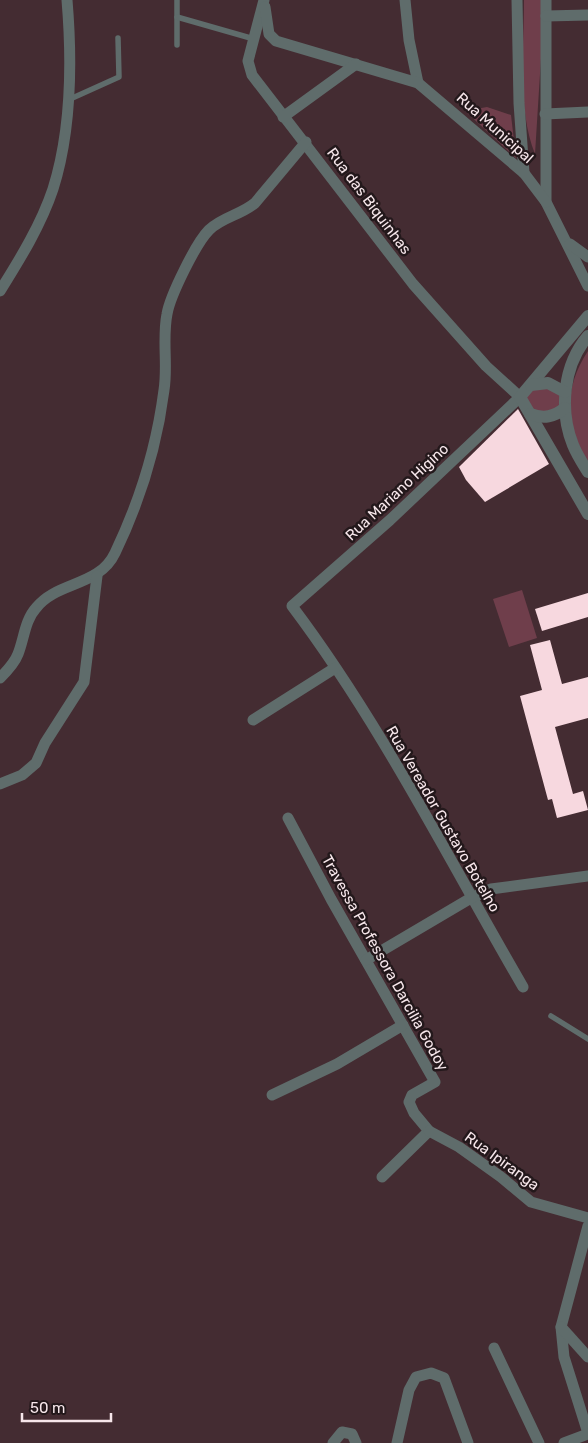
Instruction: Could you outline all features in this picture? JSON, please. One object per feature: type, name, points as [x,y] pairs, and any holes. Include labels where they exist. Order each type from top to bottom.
[{"type":"street","points":[[0,291],[24,253],[52,191],[63,150],[68,100],[67,0]]},
{"type":"street","points":[[264,0],[269,34],[274,40],[418,83],[409,40],[405,0]]},
{"type":"street","name":"Rua das Biquinhas","points":[[264,0],[248,62],[252,75],[283,117],[306,142],[413,284],[486,366],[520,397]]},
{"type":"street","points":[[517,0],[519,103],[524,174]]},
{"type":"street","points":[[546,0],[546,202]]},
{"type":"street","points":[[546,16],[588,15]]},
{"type":"street","points":[[283,117],[356,64]]},
{"type":"street","name":"Rua Municipal","points":[[418,83],[524,174],[546,202],[588,286]]},
{"type":"street","points":[[545,114],[588,112]]},
{"type":"street","points":[[0,678],[18,656],[28,620],[36,607],[49,597],[97,576],[114,556],[136,504],[164,390],[167,314],[180,280],[201,240],[210,228],[245,211],[255,203],[306,142]]},
{"type":"street","points":[[568,244],[588,256]]},
{"type":"street","points":[[588,316],[520,397],[588,514]]},
{"type":"street","points":[[588,336],[572,363],[565,392],[565,408],[573,445],[588,472]]},
{"type":"street","points":[[530,385],[548,383],[565,392]]},
{"type":"street","name":"Rua Mariano Higino","points":[[292,606],[390,520],[520,397]]},
{"type":"street","points":[[530,414],[539,417],[549,417],[565,408]]},
{"type":"street","points":[[0,784],[22,776],[36,763],[45,743],[84,682],[97,576]]},
{"type":"street","name":"Rua Vereador Gustavo Botelho","points":[[292,606],[327,652],[335,668],[379,736],[523,987]]},
{"type":"street","points":[[253,720],[335,668]]},
{"type":"street","name":"Travessa Professora Darcilia Godoy","points":[[288,818],[331,900],[435,1082],[412,1095],[409,1102],[414,1113],[429,1131]]},
{"type":"street","points":[[366,960],[471,898],[491,889],[588,876]]},
{"type":"street","points":[[272,1095],[337,1064],[403,1025]]},
{"type":"street","points":[[382,1177],[429,1131]]},
{"type":"street","name":"Rua Ipiranga","points":[[429,1131],[466,1152],[501,1177],[531,1202],[588,1218]]},
{"type":"street","points":[[564,1443],[588,1434],[564,1357],[561,1327],[588,1230]]},
{"type":"street","points":[[561,1327],[588,1357]]},
{"type":"street","points":[[494,1348],[539,1443]]},
{"type":"street","points":[[397,1443],[409,1390],[416,1377],[431,1373],[444,1378],[468,1443]]},
{"type":"street","points":[[333,1443],[342,1432],[352,1434],[356,1443]]},
{"type":"lane","points":[[177,0],[177,45]]},
{"type":"lane","points":[[177,17],[255,39]]},
{"type":"lane","points":[[68,100],[119,77],[118,38]]},
{"type":"lane","points":[[551,1016],[588,1039]]},
{"type":"shaded area","points":[[524,0],[541,0],[541,58],[535,154],[529,136],[524,98]]},
{"type":"shaded area","points":[[487,107],[511,115],[516,158],[465,111]]},
{"type":"shaded area","points":[[588,351],[588,463],[580,449],[575,434],[570,407],[574,379]]},
{"type":"shaded area","points":[[539,385],[562,393],[562,407],[556,411],[532,412],[523,396]]},
{"type":"shaded area","points":[[522,590],[537,638],[509,647],[493,599]]},
{"type":"building","points":[[518,409],[549,464],[485,502],[466,480],[459,467]]},
{"type":"building","points":[[588,593],[588,617],[542,631],[535,609]]},
{"type":"building","points":[[550,640],[562,684],[588,677],[588,718],[555,727],[573,794],[583,791],[588,810],[557,818],[552,799],[548,800],[520,696],[542,690],[530,645]]}]
